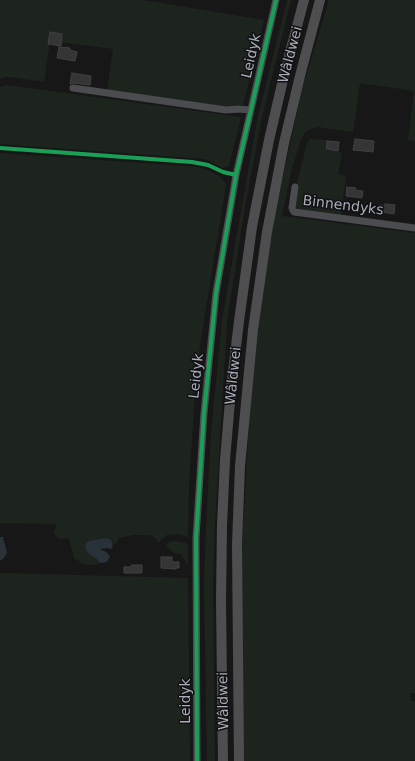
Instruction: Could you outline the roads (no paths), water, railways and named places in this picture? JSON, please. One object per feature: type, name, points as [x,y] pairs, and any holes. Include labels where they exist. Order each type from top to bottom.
[{"type":"highway","name":"Wâldwei","points":[[223,761],[221,601],[222,525],[225,460],[238,321],[252,227],[283,79],[304,0]]},
{"type":"highway","name":"Wâldwei","points":[[238,761],[237,544],[240,466],[252,330],[267,232],[284,143],[320,0]]},
{"type":"street","name":"Leidyk","points":[[197,761],[196,538],[204,413],[216,293],[236,175],[276,0]]},
{"type":"street","points":[[73,88],[226,110],[250,110]]},
{"type":"street","name":"Binnendyks","points":[[295,187],[292,208],[294,212],[415,228]]}]
